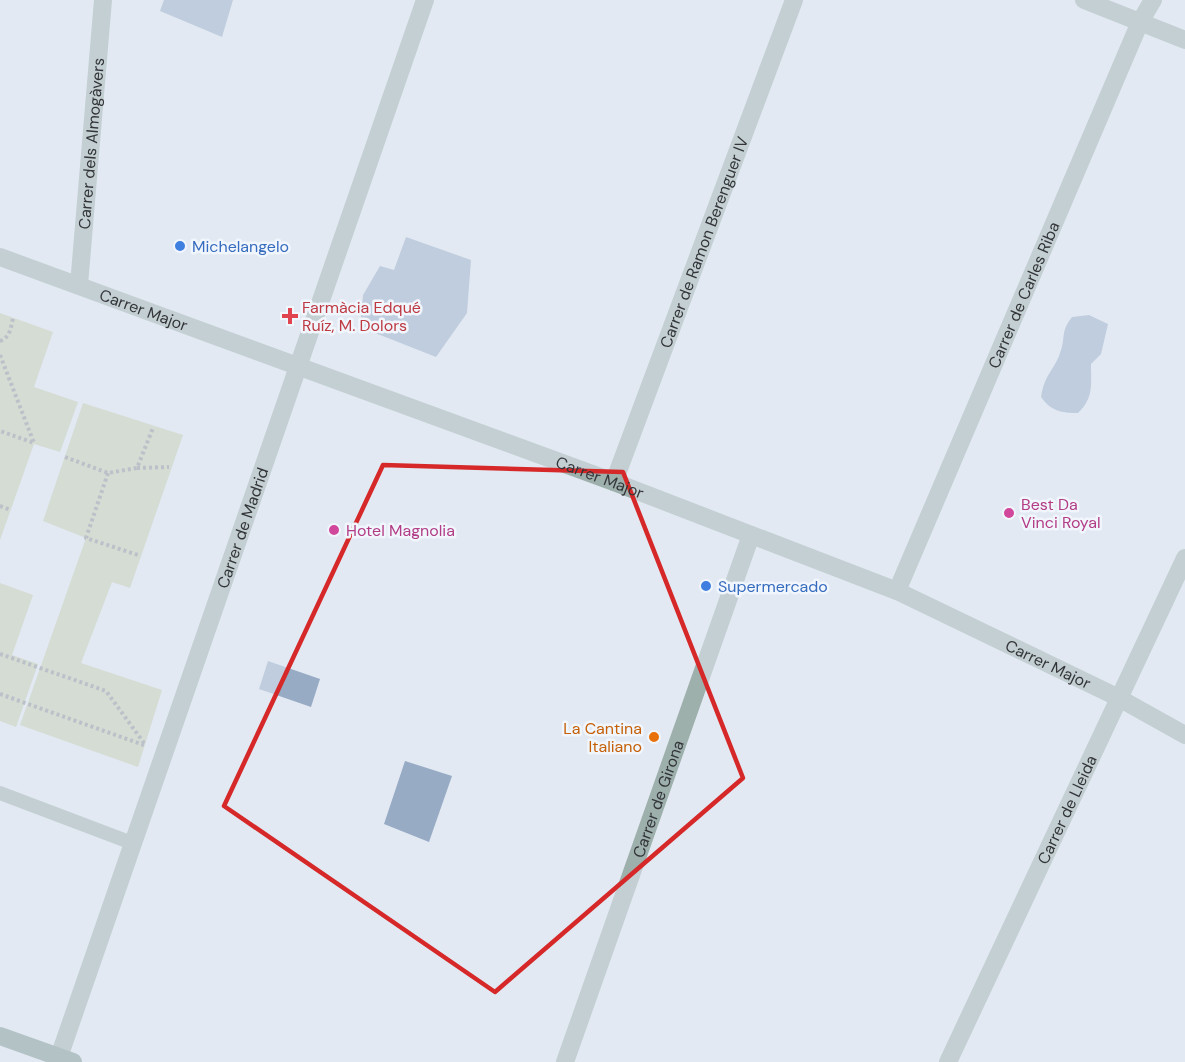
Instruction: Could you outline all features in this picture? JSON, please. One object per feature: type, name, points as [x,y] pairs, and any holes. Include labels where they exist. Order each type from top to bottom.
[{"type":"street","name":"Carrer dels Almogàvers","points":[[79,285],[103,0]]},
{"type":"street","name":"Carrer de Madrid","points":[[63,1060],[132,843],[425,0]]},
{"type":"street","name":"Carrer de Ramon Berenguer IV","points":[[614,482],[794,0]]},
{"type":"street","points":[[1084,0],[1185,40]]},
{"type":"street","name":"Carrer de Carles Riba","points":[[897,591],[1140,22],[1153,0]]},
{"type":"street","name":"Carrer Major","points":[[0,257],[614,482],[897,591],[1117,697],[1185,735]]},
{"type":"street","name":"Carrer de Girona","points":[[565,1062],[751,535]]},
{"type":"street","name":"Carrer de Lleida","points":[[948,1062],[1117,697],[1185,558]]},
{"type":"street","points":[[0,1036],[63,1060]]},
{"type":"lane","points":[[0,793],[132,843]]},
{"type":"path","points":[[0,341],[5,340],[13,318]]},
{"type":"path","points":[[0,355],[34,443],[0,432]]},
{"type":"path","points":[[136,468],[153,428]]},
{"type":"path","points":[[64,457],[108,473],[136,468],[169,467]]},
{"type":"path","points":[[108,473],[86,538],[138,555]]},
{"type":"path","points":[[0,506],[11,510]]},
{"type":"path","points":[[0,654],[106,691],[145,745],[0,694]]},
{"type":"highlighted area","points":[[383,465],[623,472],[743,778],[495,992],[224,806]]},
{"type":"green space","points":[[0,313],[53,332],[34,387],[78,402],[60,452],[34,444],[0,540]]},
{"type":"green space","points":[[83,403],[183,435],[130,588],[112,582],[81,663],[162,690],[138,767],[20,725],[86,538],[43,521]]},
{"type":"green space","points":[[0,583],[33,595],[12,655],[38,664],[16,727],[0,721]]},
{"type":"water","points":[[164,0],[233,0],[222,37],[160,11]]},
{"type":"water","points":[[406,237],[471,260],[467,313],[436,357],[360,327],[363,295],[380,266],[394,270]]},
{"type":"water","points":[[1089,315],[1108,324],[1101,354],[1091,364],[1091,384],[1087,402],[1078,413],[1057,410],[1041,397],[1047,377],[1060,353],[1068,322],[1072,317]]},
{"type":"water","points":[[268,661],[320,679],[311,707],[259,689]]},
{"type":"water","points":[[405,761],[452,776],[429,842],[384,824]]},
{"type":"place","name":"Michelangelo","points":[[180,246]]},
{"type":"place","name":"Farmàcia Edqué Ruíz, M. Dolors","points":[[290,316]]},
{"type":"place","name":"Best Da Vinci Royal","points":[[1009,513]]},
{"type":"place","name":"Hotel Magnolia","points":[[334,530]]},
{"type":"place","name":"Supermercado","points":[[706,586]]},
{"type":"place","name":"La Cantina Italiano","points":[[654,737]]}]
